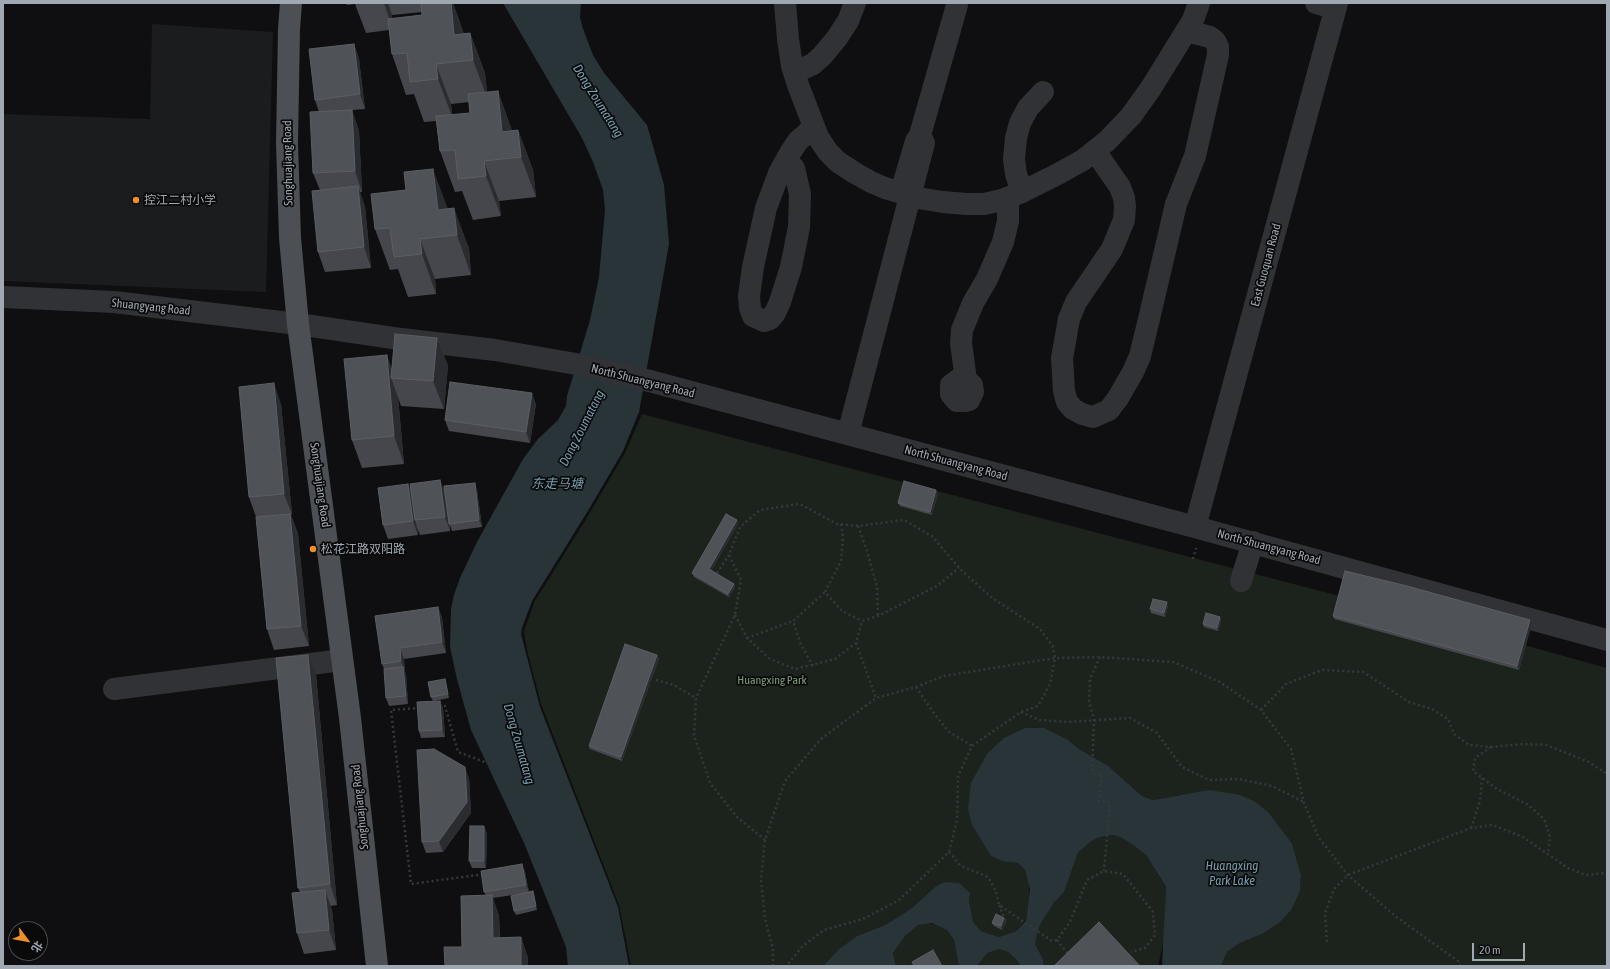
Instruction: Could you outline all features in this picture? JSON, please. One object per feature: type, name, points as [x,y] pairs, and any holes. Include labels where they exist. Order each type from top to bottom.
[{"type":"main road","name":"Songhuajiang Road","points":[[291,3],[289,29],[287,143],[290,238],[298,324],[342,660],[377,966]]},
{"type":"street","points":[[785,3],[788,38],[794,73],[818,137],[824,147],[838,162],[871,182],[906,194],[942,202],[966,204],[984,204],[1015,195],[1083,160],[1107,141],[1131,116],[1151,88],[1187,31],[1199,3]]},
{"type":"street","points":[[794,73],[812,64],[822,56],[837,38],[848,21],[856,3]]},
{"type":"street","points":[[848,434],[906,194],[924,144],[920,135],[956,5]]},
{"type":"street","name":"East Guoquan Road","points":[[1195,527],[1329,5]]},
{"type":"street","points":[[1095,151],[1120,187],[1124,198],[1124,220],[1112,249],[1076,302],[1069,319],[1062,358],[1064,391],[1067,402],[1073,409],[1082,414],[1093,417],[1109,410],[1118,398],[1135,367],[1149,319],[1176,204],[1195,156],[1218,55],[1218,47],[1215,41],[1210,37],[1187,31]]},
{"type":"street","points":[[966,380],[961,343],[962,330],[966,318],[987,279],[1003,242],[1015,195],[1016,174],[1014,159],[1016,138],[1020,123],[1028,108],[1042,92]]},
{"type":"street","points":[[786,161],[794,168],[799,189],[799,226],[791,267],[780,302],[775,313],[770,319],[764,321],[753,316],[750,308],[749,296],[752,274],[766,208],[779,173],[786,161],[798,141],[814,127]]},
{"type":"street","name":"Shuangyang Road","points":[[3,297],[114,302],[298,324]]},
{"type":"street","name":"North Shuangyang Road","points":[[298,324],[393,338],[496,350],[576,364],[646,380],[1252,542],[1607,640]]},
{"type":"street","points":[[1241,581],[1252,542]]},
{"type":"street","points":[[114,689],[342,660]]},
{"type":"path","points":[[717,573],[729,555],[740,527],[760,510],[800,504],[837,524],[858,526],[904,520],[933,537],[960,568],[992,598],[1040,629],[1053,646],[1055,658],[1050,684],[1038,706],[1021,712],[972,746],[958,776],[957,820],[949,852],[899,900],[863,919],[824,930],[803,946],[786,966]]},
{"type":"path","points":[[747,638],[793,621],[825,592],[841,561],[843,537],[842,524]]},
{"type":"path","points":[[858,526],[877,587],[878,616]]},
{"type":"path","points":[[729,555],[741,580],[735,615],[696,698],[694,735],[710,783],[736,816],[765,840]]},
{"type":"path","points":[[825,592],[842,610],[862,621],[878,616],[937,586],[960,568]]},
{"type":"path","points":[[735,615],[747,638],[770,660],[795,669],[813,666],[835,659],[856,643]]},
{"type":"path","points":[[793,621],[802,645],[813,666]]},
{"type":"path","points":[[862,621],[856,643],[876,698]]},
{"type":"path","points":[[1100,657],[1090,679],[1089,702],[1094,719],[1092,772],[1102,774],[1099,801],[1110,802],[1104,871]]},
{"type":"path","points":[[773,966],[773,949],[765,919],[761,880],[765,840],[785,781],[821,739],[876,698],[916,687],[944,676],[1055,658],[1100,657],[1173,662],[1220,682],[1261,710],[1291,749],[1304,803],[1319,838],[1348,875],[1395,916],[1458,961],[1460,966]]},
{"type":"path","points":[[1261,710],[1286,684],[1322,670],[1363,672],[1409,702],[1432,709],[1448,719],[1454,734],[1469,745],[1491,747],[1522,744],[1546,744],[1589,762],[1607,774]]},
{"type":"path","points":[[656,680],[674,685],[696,698]]},
{"type":"path","points":[[916,687],[948,731],[972,746]]},
{"type":"path","points":[[437,707],[445,706],[458,752],[487,763]]},
{"type":"path","points":[[422,708],[391,710],[411,884],[488,873]]},
{"type":"path","points":[[1021,712],[1039,720],[1068,722],[1094,719],[1130,718],[1157,733],[1182,767],[1209,780],[1239,780],[1272,786],[1304,803]]},
{"type":"path","points":[[1491,747],[1475,758],[1473,771],[1498,789],[1527,804],[1544,819],[1550,837],[1548,855]]},
{"type":"path","points":[[1471,828],[1480,801],[1482,778]]},
{"type":"path","points":[[1327,942],[1325,913],[1334,889],[1348,875],[1471,828],[1493,825],[1524,837],[1568,868],[1586,875],[1607,873]]},
{"type":"path","points":[[949,852],[961,866],[988,877],[996,891],[999,905],[1006,922]]},
{"type":"path","points":[[999,905],[1052,941],[1057,940],[1070,922],[1087,880],[1104,871],[1123,874],[1153,912],[1155,934],[1145,948],[1131,952]]},
{"type":"path","points":[[1057,940],[1068,954]]},
{"type":"shaded area","name":"控江二村小学","points":[[152,24],[273,32],[266,292],[3,281],[3,114],[150,119]]},
{"type":"green space","name":"Huangxing Park","points":[[642,414],[1466,629],[1607,668],[1607,966],[1221,966],[1227,952],[1240,943],[1262,934],[1292,909],[1300,891],[1301,875],[1292,843],[1276,822],[1180,795],[1153,800],[1142,796],[1107,765],[1079,749],[1068,740],[970,798],[968,809],[1006,862],[1018,863],[1025,870],[1029,881],[1029,898],[1026,920],[1016,931],[999,937],[981,931],[973,923],[969,900],[970,893],[935,887],[903,914],[885,925],[857,936],[839,949],[823,966],[631,966],[619,905],[541,704],[527,650],[524,631],[535,601],[625,453]]},
{"type":"green space","points":[[1112,835],[1120,837],[1133,844],[1146,855],[1166,888],[1164,939],[1158,966],[1044,966],[1043,959],[1035,944],[1035,939],[1040,925],[1053,904],[1064,892],[1078,853],[1090,842],[1100,837]]},
{"type":"green space","points":[[926,923],[939,925],[947,930],[954,940],[959,966],[896,966],[893,953],[897,947],[912,929],[918,925]]},
{"type":"green space","points":[[994,949],[1008,952],[1021,966],[977,966],[987,952]]},
{"type":"water","name":"东走马塘","points":[[503,3],[581,3],[580,17],[593,55],[604,73],[647,125],[664,185],[669,244],[639,412],[623,451],[532,601],[521,634],[540,707],[618,907],[629,966],[568,966],[566,947],[524,843],[471,730],[450,647],[451,609],[454,595],[460,578],[477,542],[523,459],[538,439],[558,420],[566,406],[567,396],[590,320],[599,277],[605,210],[603,190],[593,162],[582,138]]},
{"type":"water","name":"Huangxing Park Lake","points":[[1025,728],[1044,728],[1068,740],[1079,749],[1107,765],[1142,796],[1153,800],[1209,790],[1240,795],[1254,801],[1268,812],[1292,843],[1301,875],[1300,891],[1292,909],[1280,922],[1262,934],[1240,943],[1227,952],[1221,966],[1162,966],[1166,887],[1146,855],[1132,844],[1120,837],[1112,835],[1100,837],[1090,842],[1078,853],[1064,892],[1053,904],[1040,925],[1035,944],[1043,959],[1044,966],[1021,966],[1008,952],[999,949],[987,953],[977,966],[959,966],[954,940],[947,930],[932,923],[918,925],[905,936],[893,953],[896,966],[823,966],[839,949],[857,936],[885,925],[903,914],[935,887],[944,882],[959,883],[970,893],[969,900],[973,922],[981,931],[999,937],[1016,931],[1026,921],[1030,889],[1025,870],[1018,863],[1006,862],[991,856],[972,825],[968,809],[971,783],[987,754],[1004,738]]},
{"type":"building","points":[[421,3],[451,3],[454,35],[470,33],[473,60],[436,64],[438,79],[410,82],[407,53],[392,54],[388,19],[422,15]]},
{"type":"building","points":[[354,44],[360,94],[315,100],[309,49]]},
{"type":"building","points":[[498,91],[502,132],[518,130],[521,157],[484,161],[486,176],[458,179],[455,150],[440,151],[436,116],[470,113],[468,94]]},
{"type":"building","points":[[352,110],[355,171],[313,173],[310,112]]},
{"type":"building","points":[[433,169],[438,210],[454,208],[457,235],[420,239],[422,254],[394,257],[390,228],[375,229],[371,194],[406,190],[404,172]]},
{"type":"building","points":[[358,186],[364,247],[318,252],[312,191]]},
{"type":"building","points":[[395,334],[437,338],[433,381],[391,378]]},
{"type":"building","points":[[387,355],[394,436],[352,440],[344,359]]},
{"type":"building","points":[[450,382],[532,393],[526,432],[445,420]]},
{"type":"building","points":[[274,383],[284,494],[249,497],[239,387]]},
{"type":"building","points":[[440,480],[445,517],[415,520],[410,484]]},
{"type":"building","points":[[904,481],[936,490],[930,512],[898,503]]},
{"type":"building","points":[[475,483],[479,520],[449,524],[444,486]]},
{"type":"building","points":[[408,484],[413,521],[383,525],[378,488]]},
{"type":"building","points":[[290,514],[301,626],[267,629],[256,517]]},
{"type":"building","points":[[726,514],[737,520],[709,569],[734,584],[728,594],[692,573]]},
{"type":"building","points":[[1345,571],[1407,586],[1530,620],[1517,666],[1333,616]]},
{"type":"building","points":[[1153,599],[1167,602],[1164,613],[1150,609]]},
{"type":"building","points":[[438,607],[442,642],[400,648],[401,661],[382,664],[375,616]]},
{"type":"building","points":[[1206,613],[1220,617],[1217,628],[1203,624]]},
{"type":"building","points":[[625,644],[657,655],[621,757],[589,746]]},
{"type":"building","points":[[308,655],[330,884],[298,888],[276,658]]},
{"type":"building","points":[[403,667],[406,696],[386,698],[384,669]]},
{"type":"building","points":[[445,679],[448,694],[431,697],[428,682]]},
{"type":"building","points":[[440,701],[442,730],[419,731],[417,702]]},
{"type":"building","points":[[434,749],[465,767],[467,802],[439,841],[422,842],[417,750]]},
{"type":"building","points":[[470,826],[484,826],[484,861],[469,861]]},
{"type":"building","points":[[522,864],[526,885],[484,892],[481,871]]},
{"type":"building","points":[[325,890],[329,930],[297,933],[292,893]]},
{"type":"building","points":[[533,891],[536,906],[514,911],[511,896]]},
{"type":"building","points":[[492,895],[493,938],[521,937],[521,966],[445,966],[444,947],[462,947],[461,896]]},
{"type":"building","points":[[996,914],[1004,918],[1001,926],[992,923]]},
{"type":"building","points":[[1099,922],[1140,966],[1054,966]]},
{"type":"building","points":[[933,950],[942,966],[914,966],[912,962]]},
{"type":"place","name":"控江二村小学","points":[[136,200]]},
{"type":"place","name":"松花江路双阳路","points":[[313,549]]},
{"type":"water label","name":"Dong Zoumatang","points":[[598,101]]},
{"type":"water label","name":"Dong Zoumatang","points":[[582,428]]},
{"type":"water label","name":"Dong Zoumatang","points":[[519,744]]}]
